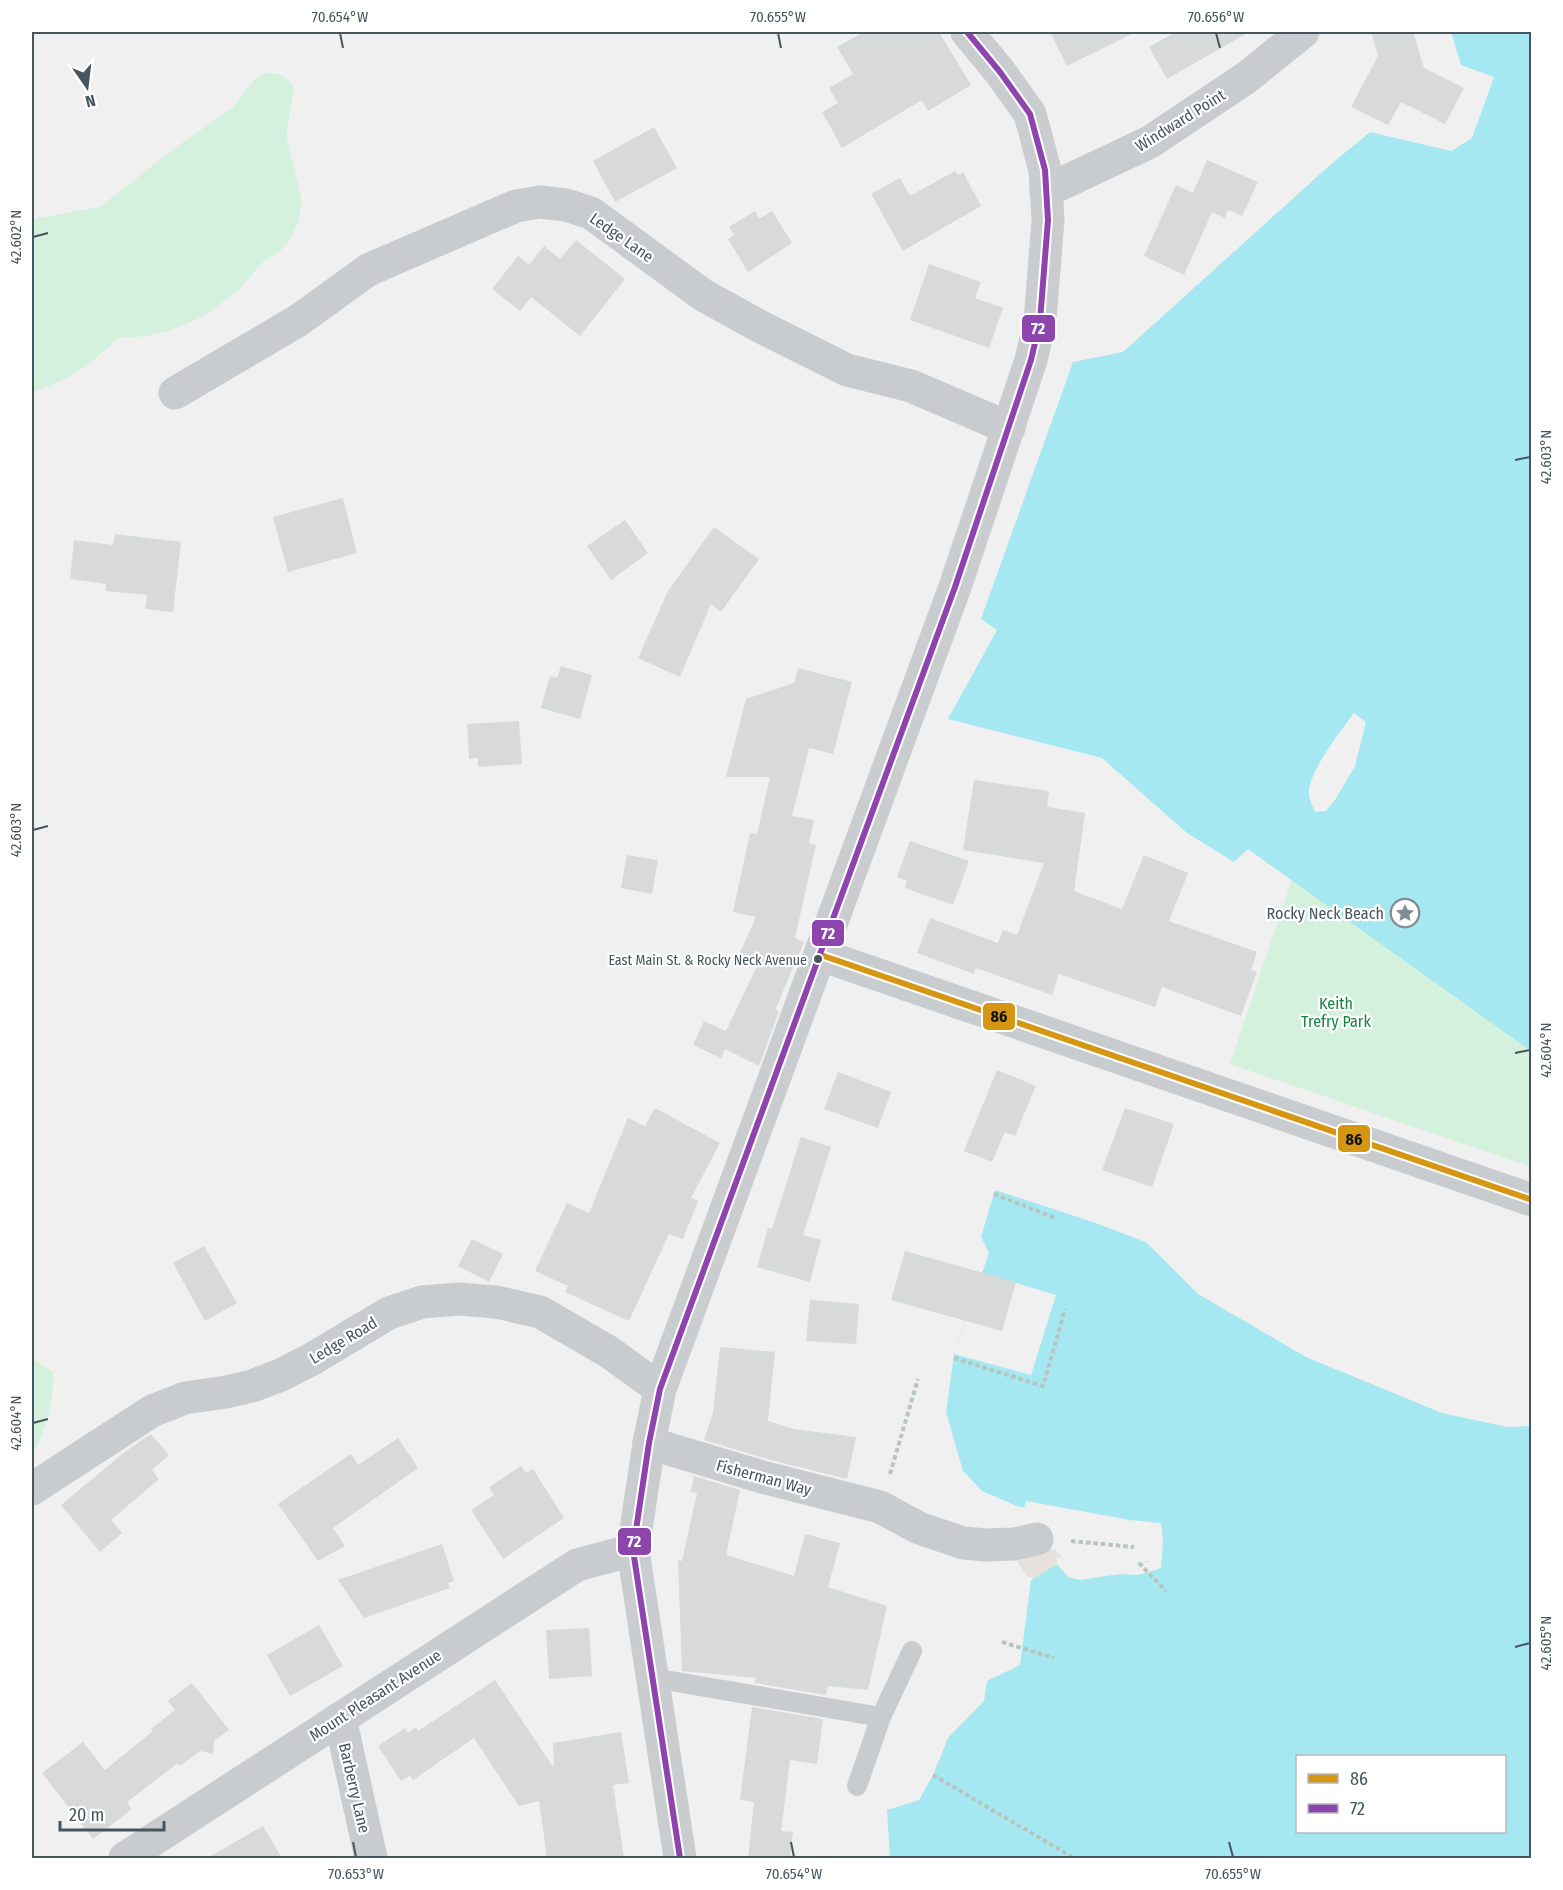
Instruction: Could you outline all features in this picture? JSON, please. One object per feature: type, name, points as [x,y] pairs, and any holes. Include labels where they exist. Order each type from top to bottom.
[{"type":"main road","points":[[680,1858],[633,1550],[649,1443],[660,1389],[955,587],[1031,360],[1040,321],[1048,220],[1045,170],[1030,114],[967,32]]},
{"type":"street","name":"Windward Point","points":[[1046,191],[1150,141],[1246,78],[1303,32]]},
{"type":"street","name":"Ledge Lane","points":[[175,393],[299,320],[368,270],[516,206],[540,202],[567,205],[591,213],[703,295],[847,370],[911,386],[1009,428]]},
{"type":"street","points":[[821,955],[1532,1200]]},
{"type":"street","name":"Ledge Road","points":[[32,1489],[152,1411],[185,1398],[252,1386],[281,1375],[389,1313],[422,1302],[459,1299],[496,1302],[540,1312],[609,1352],[660,1389]]},
{"type":"street","name":"Fisherman Way","points":[[649,1443],[752,1474],[880,1507],[919,1528],[963,1543],[1014,1544],[1037,1539]]},
{"type":"street","name":"Mount Pleasant Avenue","points":[[125,1858],[576,1564],[633,1550]]},
{"type":"street","name":"Barberry Lane","points":[[340,1718],[371,1858]]},
{"type":"lane","points":[[857,1786],[881,1718],[912,1651]]},
{"type":"lane","points":[[652,1678],[881,1718]]},
{"type":"path","points":[[994,1194],[1054,1218]]},
{"type":"path","points":[[954,1358],[1043,1386],[1065,1309]]},
{"type":"path","points":[[880,1507],[918,1378]]},
{"type":"path","points":[[1037,1539],[1134,1547]]},
{"type":"path","points":[[1139,1563],[1166,1591]]},
{"type":"path","points":[[1002,1642],[1054,1658]]},
{"type":"path","points":[[933,1775],[1074,1858]]},
{"type":"green space","points":[[268,73],[284,76],[294,89],[286,135],[301,196],[301,207],[299,222],[289,240],[281,250],[263,262],[238,291],[202,317],[169,331],[148,336],[119,338],[85,367],[67,378],[32,393],[32,219],[100,207],[172,150],[232,108],[254,80]]},
{"type":"green space","name":"Keith Trefry Park","points":[[1292,879],[1531,1050],[1531,1167],[1230,1064]]},
{"type":"green space","points":[[32,1358],[53,1372],[48,1416],[32,1456]]},
{"type":"sand","points":[[1038,1547],[1056,1550],[1063,1559],[1057,1557],[1046,1609],[1033,1577],[1027,1577],[1015,1558]]},
{"type":"water","points":[[1451,32],[1531,32],[1531,1051],[1248,849],[1234,862],[1187,833],[1102,758],[948,719],[997,630],[981,619],[1073,362],[1123,352],[1330,165],[1370,132],[1451,151],[1472,138],[1494,77],[1461,65]],"holes":[[[1354,713],[1366,722],[1355,766],[1326,811],[1315,812],[1309,794],[1310,785],[1319,764]]]},
{"type":"water","points":[[995,1190],[1146,1242],[1231,1282],[1461,1369],[1531,1387],[1531,1858],[890,1858],[887,1810],[919,1800],[933,1775],[948,1738],[984,1701],[987,1681],[1020,1665],[1031,1580],[1061,1562],[1070,1571],[1150,1561],[1151,1531],[1017,1506],[982,1491],[963,1471],[946,1412],[954,1354],[989,1253],[981,1237]]},
{"type":"pier","points":[[1147,1240],[1232,1279],[1462,1366],[1511,1382],[1532,1384],[1531,1426],[1507,1427],[1442,1413],[1306,1357],[1198,1294],[1146,1242]]},
{"type":"pier","points":[[983,1273],[1056,1295],[1031,1375],[954,1354]]},
{"type":"pier","points":[[1026,1501],[1130,1520],[1161,1523],[1163,1540],[1161,1568],[1138,1575],[1120,1574],[1080,1580],[1068,1577],[1057,1564],[1060,1559],[1063,1559],[1071,1568],[1149,1562],[1147,1556],[1149,1533],[1023,1511]]},
{"type":"building","points":[[864,32],[939,32],[971,85],[928,111],[922,100],[842,148],[822,112],[838,103],[829,88],[853,74],[837,47]]},
{"type":"building","points":[[1050,32],[1136,32],[1067,66]]},
{"type":"building","points":[[1176,32],[1249,32],[1167,79],[1149,47]]},
{"type":"building","points":[[1371,32],[1413,32],[1424,68],[1464,88],[1445,124],[1401,102],[1388,125],[1351,107],[1378,56]]},
{"type":"building","points":[[654,127],[677,168],[615,202],[593,161]]},
{"type":"building","points":[[1207,160],[1258,182],[1242,216],[1228,210],[1225,218],[1212,212],[1184,275],[1144,256],[1176,185],[1193,193]]},
{"type":"building","points":[[955,171],[958,175],[963,172],[981,206],[903,251],[871,194],[900,178],[910,196]]},
{"type":"building","points":[[755,211],[759,219],[772,211],[792,243],[748,272],[728,239],[734,235],[729,227]]},
{"type":"building","points":[[576,240],[625,279],[580,336],[531,297],[520,311],[492,289],[518,256],[529,265],[544,246],[560,259]]},
{"type":"building","points":[[929,264],[981,282],[975,298],[1003,308],[989,348],[910,320]]},
{"type":"building","points":[[343,498],[357,553],[288,572],[273,517]]},
{"type":"building","points":[[625,520],[648,553],[611,580],[587,546]]},
{"type":"building","points":[[714,527],[759,559],[721,612],[711,604],[680,677],[638,658],[668,591]]},
{"type":"building","points":[[115,534],[181,542],[173,612],[145,609],[147,595],[106,591],[106,584],[70,579],[74,540],[113,545]]},
{"type":"building","points":[[561,666],[592,675],[580,719],[541,708],[550,676],[557,678]]},
{"type":"building","points":[[798,668],[852,682],[833,754],[809,748],[792,816],[814,820],[809,843],[816,845],[795,938],[804,942],[775,1010],[779,1011],[759,1066],[725,1049],[721,1058],[693,1045],[704,1021],[726,1031],[758,964],[739,955],[756,917],[733,912],[750,833],[757,834],[770,777],[726,777],[746,699],[794,683]]},
{"type":"building","points":[[519,721],[522,764],[478,767],[478,758],[469,759],[467,724]]},
{"type":"building","points":[[974,780],[1049,791],[1047,807],[1085,813],[1074,891],[1122,909],[1144,855],[1188,873],[1169,921],[1257,952],[1251,970],[1257,972],[1241,1016],[1162,987],[1155,1007],[1059,974],[1052,995],[976,968],[974,974],[917,953],[930,918],[998,943],[1003,930],[1017,935],[1044,863],[963,850]]},
{"type":"building","points":[[910,841],[969,861],[953,905],[905,888],[907,881],[897,877]]},
{"type":"building","points":[[627,855],[658,860],[652,894],[621,888]]},
{"type":"building","points":[[997,1070],[1036,1086],[1015,1136],[1005,1132],[992,1162],[964,1151]]},
{"type":"building","points":[[838,1072],[891,1092],[878,1128],[824,1109]]},
{"type":"building","points":[[655,1108],[720,1143],[691,1198],[698,1201],[683,1239],[669,1234],[629,1321],[565,1292],[568,1286],[535,1271],[567,1203],[589,1213],[628,1118],[645,1126]]},
{"type":"building","points":[[1125,1108],[1174,1124],[1152,1187],[1102,1170]]},
{"type":"building","points":[[801,1137],[831,1147],[803,1235],[821,1240],[810,1282],[757,1267],[768,1228],[772,1229]]},
{"type":"building","points":[[472,1239],[503,1254],[489,1282],[458,1266]]},
{"type":"building","points":[[204,1246],[237,1303],[205,1321],[173,1263]]},
{"type":"building","points":[[905,1251],[1016,1282],[1002,1331],[891,1300]]},
{"type":"building","points":[[810,1300],[859,1304],[856,1344],[806,1341]]},
{"type":"building","points":[[720,1347],[775,1352],[768,1421],[794,1429],[856,1437],[847,1479],[704,1440],[713,1413]]},
{"type":"building","points":[[151,1434],[169,1455],[152,1470],[159,1479],[111,1520],[122,1533],[100,1552],[61,1505],[126,1451]]},
{"type":"building","points":[[398,1438],[418,1468],[333,1528],[345,1546],[318,1561],[278,1504],[351,1454],[358,1465]]},
{"type":"building","points":[[521,1466],[526,1473],[533,1469],[564,1518],[503,1559],[471,1510],[494,1495],[489,1487]]},
{"type":"building","points":[[694,1476],[740,1490],[726,1555],[794,1576],[805,1534],[840,1543],[828,1587],[887,1606],[868,1690],[828,1686],[826,1695],[755,1683],[756,1678],[682,1671],[678,1560],[682,1561],[697,1493],[691,1492]]},
{"type":"building","points":[[442,1544],[454,1581],[448,1583],[450,1588],[364,1618],[338,1580]]},
{"type":"building","points":[[319,1625],[343,1666],[290,1696],[267,1655]]},
{"type":"building","points":[[589,1628],[592,1676],[549,1679],[546,1630]]},
{"type":"building","points":[[495,1680],[554,1768],[553,1743],[621,1732],[629,1783],[613,1785],[624,1858],[547,1858],[539,1801],[519,1806],[474,1738],[413,1780],[410,1776],[401,1781],[378,1746],[405,1728],[408,1733],[416,1727],[418,1731]]},
{"type":"building","points":[[192,1683],[229,1730],[214,1741],[213,1754],[200,1751],[180,1766],[178,1763],[127,1802],[132,1809],[93,1839],[42,1773],[83,1742],[105,1770],[175,1710],[168,1701]]},
{"type":"building","points":[[752,1707],[823,1719],[817,1764],[790,1760],[781,1831],[793,1832],[790,1858],[748,1858],[754,1802],[740,1800]]},
{"type":"building","points":[[263,1826],[282,1858],[207,1858]]},
{"type":"transit line","name":"72","points":[[680,1858],[633,1550],[649,1443],[660,1389],[955,587],[1031,360],[1040,321],[1048,220],[1045,170],[1030,114],[967,32]]},
{"type":"transit line","name":"86","points":[[821,955],[1532,1200]]},
{"type":"place","name":"Rocky Neck Beach","points":[[1405,913]]},
{"type":"place","name":"East Main St. & Rocky Neck Avenue","points":[[818,959]]}]
